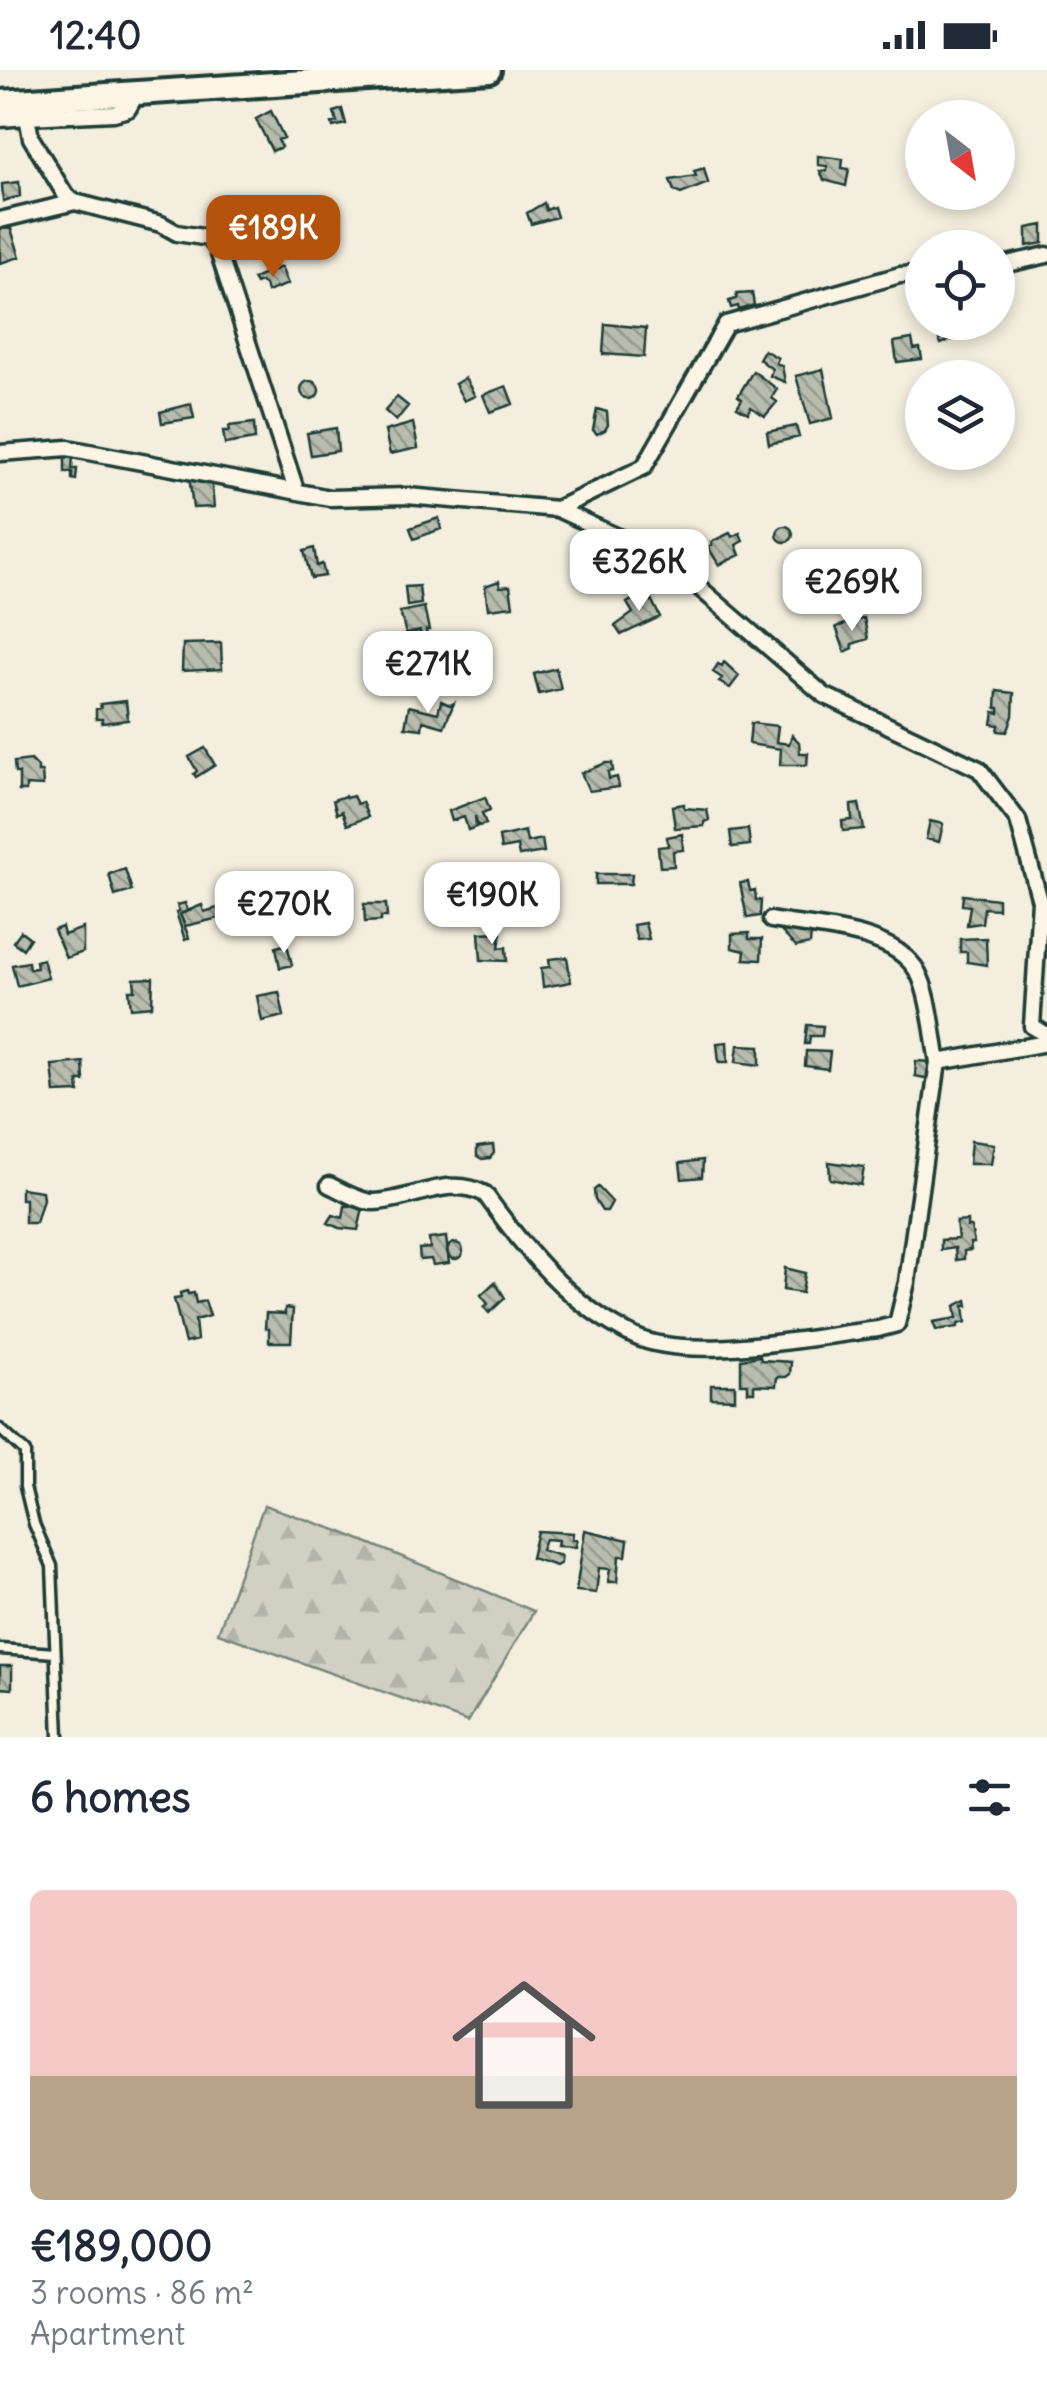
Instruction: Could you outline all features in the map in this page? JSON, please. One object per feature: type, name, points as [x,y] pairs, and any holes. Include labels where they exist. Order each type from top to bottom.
[{"type":"main road","points":[[0,102],[489,70]]},
{"type":"street","points":[[0,118],[114,113],[128,108],[137,93]]},
{"type":"street","points":[[27,117],[31,138],[66,196],[75,202],[161,224],[177,233],[209,238],[217,248],[296,490]]},
{"type":"street","points":[[0,220],[75,202]]},
{"type":"street","points":[[1015,263],[1047,256]]},
{"type":"street","points":[[557,508],[644,467],[726,324],[905,276]]},
{"type":"street","points":[[0,453],[68,448],[330,498],[407,496],[557,508],[666,559],[824,695],[979,769],[1018,820],[1040,902],[1032,1026],[1047,1039]]},
{"type":"street","points":[[329,1185],[372,1202],[452,1186],[472,1187],[485,1194],[562,1289],[634,1337],[658,1344],[686,1348],[747,1344],[897,1324],[907,1282],[938,1062],[922,979],[907,954],[876,939],[771,920]]},
{"type":"street","points":[[938,1062],[1047,1039]]},
{"type":"lane","points":[[0,1429],[25,1452],[25,1487],[34,1524],[52,1566],[59,1737]]},
{"type":"lane","points":[[0,1649],[56,1653]]},
{"type":"green space","points":[[264,1505],[339,1531],[534,1611],[468,1722],[218,1633]]},
{"type":"building","points":[[342,109],[346,124],[333,127],[332,123],[337,122],[334,112]]},
{"type":"building","points":[[271,111],[284,138],[278,140],[281,147],[272,151],[256,119]]},
{"type":"building","points":[[818,156],[843,159],[842,168],[849,169],[846,186],[824,180],[820,171],[827,171],[827,166],[818,165]]},
{"type":"building","points":[[704,168],[708,183],[681,194],[674,191],[670,180],[696,176],[694,171]]},
{"type":"building","points":[[19,182],[20,196],[3,201],[2,184]]},
{"type":"building","points":[[544,203],[546,210],[554,207],[557,217],[531,224],[527,213]]},
{"type":"building","points":[[1043,225],[1043,243],[1027,246],[1027,228]]},
{"type":"building","points":[[0,228],[11,229],[20,257],[0,263]]},
{"type":"building","points":[[281,267],[288,284],[267,292],[265,285],[256,284],[253,279]]},
{"type":"building","points":[[752,293],[754,305],[739,310],[738,306],[731,308],[729,301],[736,299],[737,294]]},
{"type":"building","points":[[605,324],[646,328],[644,357],[603,354]]},
{"type":"building","points":[[912,340],[914,349],[920,348],[922,359],[897,362],[894,342]]},
{"type":"building","points":[[764,350],[778,358],[776,363],[782,366],[785,382],[770,376],[772,369],[759,359]]},
{"type":"building","points":[[823,369],[833,418],[810,424],[796,376]]},
{"type":"building","points":[[753,371],[777,389],[772,398],[777,402],[765,416],[751,407],[748,413],[737,407],[742,399],[738,396]]},
{"type":"building","points":[[465,378],[475,396],[464,401],[455,384]]},
{"type":"building","points":[[310,381],[317,383],[317,397],[310,399],[303,397],[301,390],[303,383]]},
{"type":"building","points":[[506,386],[513,404],[490,412],[483,395]]},
{"type":"building","points":[[397,397],[408,406],[396,421],[385,411]]},
{"type":"building","points":[[191,404],[194,418],[162,423],[160,412]]},
{"type":"building","points":[[597,409],[607,412],[608,425],[597,434],[593,430]]},
{"type":"building","points":[[254,423],[255,439],[225,444],[223,431],[230,431],[229,426]]},
{"type":"building","points":[[413,423],[418,448],[390,454],[385,431]]},
{"type":"building","points":[[796,426],[799,437],[769,444],[767,432]]},
{"type":"building","points":[[336,428],[338,451],[311,455],[307,433]]},
{"type":"building","points":[[65,455],[73,456],[76,480],[72,479],[72,472],[65,472]]},
{"type":"building","points":[[189,476],[211,478],[214,507],[193,508]]},
{"type":"building","points":[[439,518],[441,529],[414,539],[410,528]]},
{"type":"building","points":[[785,526],[793,534],[785,542],[777,534]]},
{"type":"building","points":[[730,533],[732,537],[740,533],[743,541],[736,545],[740,555],[719,565],[708,547]]},
{"type":"building","points":[[314,548],[317,566],[322,564],[325,576],[311,578],[304,551]]},
{"type":"building","points":[[499,581],[500,587],[510,586],[513,606],[488,609],[485,586]]},
{"type":"building","points":[[419,586],[421,604],[407,606],[405,587]]},
{"type":"building","points":[[647,591],[660,617],[621,635],[615,626],[633,613],[627,603]]},
{"type":"building","points":[[424,607],[429,630],[427,640],[422,641],[420,631],[406,634],[400,612]]},
{"type":"building","points":[[864,618],[868,639],[852,644],[853,648],[845,652],[836,627]]},
{"type":"building","points":[[438,641],[439,645],[449,645],[451,657],[411,661],[409,650],[426,648],[425,643]]},
{"type":"building","points":[[221,643],[222,669],[182,671],[183,644]]},
{"type":"building","points":[[724,662],[739,676],[730,688],[719,682],[722,678],[713,672]]},
{"type":"building","points":[[556,668],[561,689],[539,694],[534,674]]},
{"type":"building","points":[[997,691],[1014,693],[1013,716],[1007,732],[998,731],[999,725],[992,724],[994,712],[999,713]]},
{"type":"building","points":[[126,701],[128,720],[102,723],[102,719],[96,719],[100,704]]},
{"type":"building","points":[[441,701],[454,703],[444,727],[423,721],[422,729],[405,727],[409,706],[438,713]]},
{"type":"building","points":[[751,723],[778,726],[776,742],[789,744],[792,735],[799,742],[800,753],[808,753],[807,765],[780,765],[781,749],[749,744]]},
{"type":"building","points":[[205,748],[215,765],[196,777],[189,757]]},
{"type":"building","points":[[31,760],[42,772],[43,786],[26,785],[26,791],[19,791],[19,773],[15,773],[14,762]]},
{"type":"building","points":[[612,763],[609,779],[617,777],[619,787],[589,791],[581,773]]},
{"type":"building","points":[[353,796],[357,804],[362,802],[368,817],[347,825],[342,811],[337,814],[333,800]]},
{"type":"building","points":[[485,797],[490,810],[482,813],[486,824],[478,826],[475,816],[476,827],[468,830],[464,817],[452,821],[449,811]]},
{"type":"building","points":[[684,804],[684,808],[707,810],[709,820],[704,826],[675,828],[672,806]]},
{"type":"building","points":[[859,804],[864,829],[843,831],[842,821],[852,820],[851,805]]},
{"type":"building","points":[[930,821],[943,824],[939,842],[926,839]]},
{"type":"building","points":[[748,829],[750,845],[732,847],[730,831]]},
{"type":"building","points":[[525,831],[527,842],[542,839],[544,852],[519,856],[517,846],[501,849],[499,837]]},
{"type":"building","points":[[682,834],[683,850],[673,851],[674,866],[660,867],[658,847],[668,846],[667,837]]},
{"type":"building","points":[[501,868],[506,883],[496,886],[491,871]]},
{"type":"building","points":[[125,869],[132,891],[115,896],[109,874]]},
{"type":"building","points":[[596,874],[632,874],[631,884],[596,884]]},
{"type":"building","points":[[748,882],[750,891],[755,890],[756,900],[761,900],[760,916],[747,918],[740,883]]},
{"type":"building","points":[[963,895],[998,899],[998,909],[984,908],[982,923],[967,925],[970,906],[962,905]]},
{"type":"building","points":[[185,903],[187,910],[192,910],[180,914],[189,938],[185,940],[176,912],[177,905]]},
{"type":"building","points":[[364,904],[386,904],[387,917],[365,922]]},
{"type":"building","points":[[202,905],[204,912],[217,908],[219,918],[185,926],[180,914]]},
{"type":"building","points":[[645,923],[649,939],[637,940],[633,925]]},
{"type":"building","points":[[62,927],[64,935],[83,928],[83,952],[66,958],[54,930]]},
{"type":"building","points":[[778,928],[795,928],[794,932],[811,934],[810,944],[796,947]]},
{"type":"building","points":[[21,931],[30,938],[23,949],[13,942]]},
{"type":"building","points":[[501,932],[499,948],[506,947],[507,961],[481,960],[479,933]]},
{"type":"building","points":[[749,933],[749,939],[762,939],[761,960],[744,959],[745,951],[732,948],[732,934]]},
{"type":"building","points":[[986,938],[987,965],[967,962],[967,952],[960,952],[960,939]]},
{"type":"building","points":[[284,945],[292,965],[280,968],[276,947]]},
{"type":"building","points":[[567,957],[571,982],[543,987],[541,968],[550,967],[549,959]]},
{"type":"building","points":[[43,959],[48,978],[17,986],[12,965],[28,962],[29,969],[37,968],[36,961]]},
{"type":"building","points":[[153,978],[152,1006],[131,1008],[129,990],[135,990],[134,979]]},
{"type":"building","points":[[279,992],[284,1016],[262,1021],[257,996]]},
{"type":"building","points":[[807,1025],[823,1026],[822,1036],[810,1036],[809,1044],[805,1044]]},
{"type":"building","points":[[727,1042],[728,1062],[719,1062],[717,1043]]},
{"type":"building","points":[[738,1045],[760,1046],[760,1065],[736,1062]]},
{"type":"building","points":[[806,1051],[830,1052],[828,1069],[805,1066]]},
{"type":"building","points":[[916,1061],[932,1062],[930,1079],[915,1076]]},
{"type":"building","points":[[83,1062],[84,1081],[78,1081],[79,1092],[55,1093],[52,1065]]},
{"type":"building","points":[[971,1141],[994,1144],[991,1164],[969,1164]]},
{"type":"building","points":[[493,1145],[490,1158],[477,1156],[477,1147]]},
{"type":"building","points":[[703,1160],[702,1177],[682,1179],[680,1163]]},
{"type":"building","points":[[829,1162],[864,1167],[861,1185],[830,1179]]},
{"type":"building","points":[[598,1187],[612,1202],[607,1211],[602,1211],[595,1200],[594,1190]]},
{"type":"building","points":[[21,1188],[42,1191],[36,1223],[25,1223]]},
{"type":"building","points":[[352,1202],[364,1204],[358,1230],[328,1223],[333,1215],[343,1218],[345,1206]]},
{"type":"building","points":[[967,1221],[974,1243],[970,1243],[971,1250],[964,1251],[964,1259],[956,1260],[955,1248],[941,1250],[941,1240],[958,1239],[956,1222]]},
{"type":"building","points":[[446,1237],[449,1263],[433,1265],[431,1259],[420,1260],[419,1249],[430,1248],[429,1239]]},
{"type":"building","points":[[455,1243],[463,1251],[455,1259],[447,1251]]},
{"type":"building","points":[[785,1268],[805,1273],[802,1293],[783,1290]]},
{"type":"building","points":[[495,1282],[505,1298],[489,1313],[481,1295]]},
{"type":"building","points":[[187,1291],[194,1293],[196,1303],[205,1301],[210,1316],[195,1320],[197,1340],[185,1343],[174,1299]]},
{"type":"building","points":[[967,1300],[966,1322],[936,1330],[933,1322],[957,1318],[955,1306]]},
{"type":"building","points":[[285,1308],[293,1309],[291,1342],[269,1342],[266,1313],[285,1314]]},
{"type":"building","points":[[760,1356],[761,1360],[791,1362],[790,1374],[777,1377],[776,1386],[754,1385],[754,1392],[748,1392],[748,1384],[741,1384],[741,1359]]},
{"type":"building","points":[[711,1385],[735,1385],[735,1399],[711,1398]]},
{"type":"building","points":[[585,1530],[628,1540],[626,1556],[619,1556],[617,1582],[608,1582],[610,1569],[599,1568],[596,1593],[576,1591]]},
{"type":"building","points":[[537,1531],[573,1533],[576,1547],[557,1546],[558,1540],[545,1539],[541,1550],[561,1556],[561,1563],[556,1566],[531,1558]]},
{"type":"building","points":[[0,1666],[12,1666],[12,1689],[0,1688]]}]
